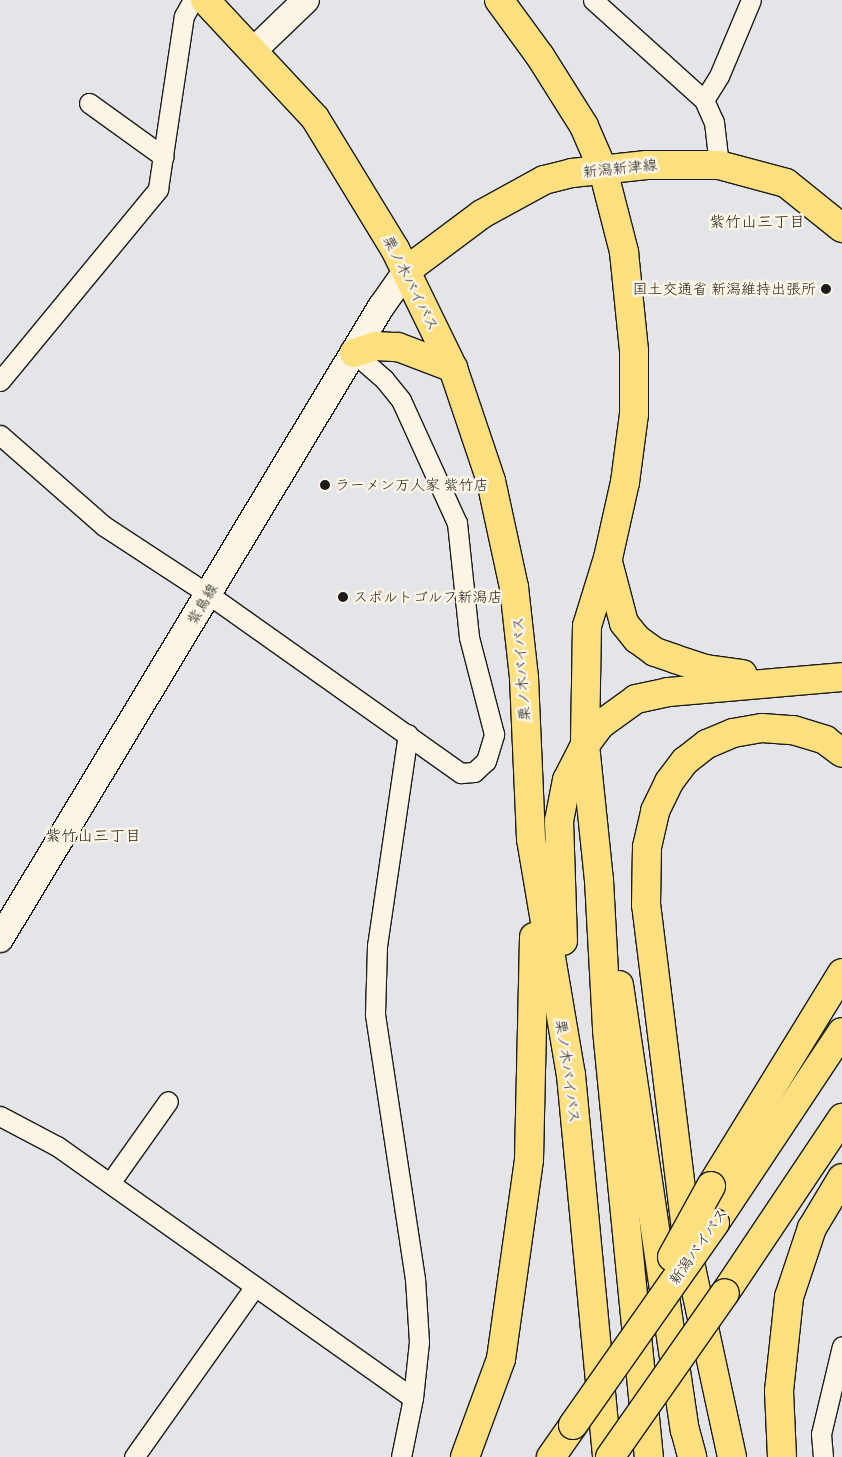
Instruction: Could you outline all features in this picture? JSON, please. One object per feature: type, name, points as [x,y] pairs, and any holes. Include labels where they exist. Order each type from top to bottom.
[{"type":"main road","name":"栗ノ木バイパス","points":[[205,0],[254,50],[315,118],[407,270],[453,368],[491,481],[514,587],[524,678],[531,838],[571,1075],[602,1421],[608,1457]]},
{"type":"main road","points":[[499,0],[540,56],[577,115],[603,170],[624,252],[634,360],[634,414],[625,482],[608,558],[587,626],[585,745],[599,880],[628,1366],[649,1457]]},
{"type":"main road","name":"新潟新津線","points":[[407,270],[482,214],[544,180],[603,170],[682,163],[719,165],[786,183],[842,228]]},
{"type":"main road","points":[[354,353],[376,346],[398,347],[453,368]]},
{"type":"main road","points":[[608,558],[624,623],[637,639],[654,652],[706,669],[788,680]]},
{"type":"main road","points":[[571,1075],[559,821],[567,780],[585,745],[600,725],[636,699],[668,692],[788,680],[842,677]]},
{"type":"main road","points":[[732,1457],[690,1262],[646,905],[647,847],[655,812],[669,782],[684,761],[707,744],[732,733],[762,728],[793,730],[825,740],[842,753]]},
{"type":"main road","points":[[465,1457],[501,1359],[529,1160],[535,980],[531,838]]},
{"type":"main road","points":[[599,880],[624,1010],[685,1430],[692,1457]]},
{"type":"main road","points":[[628,1366],[711,1186],[842,973]]},
{"type":"main road","name":"新潟バイパス","points":[[551,1457],[572,1425],[628,1366],[641,1327],[715,1223],[842,1032]]},
{"type":"main road","points":[[608,1457],[725,1293],[842,1118]]},
{"type":"main road","points":[[782,1457],[779,1391],[789,1297],[812,1228],[842,1178]]},
{"type":"main road","points":[[624,1457],[656,1392]]},
{"type":"street","points":[[0,381],[158,189],[184,16],[193,0]]},
{"type":"street","points":[[254,50],[306,0]]},
{"type":"street","points":[[593,0],[704,100],[714,122],[719,165]]},
{"type":"street","points":[[704,100],[719,76],[751,0]]},
{"type":"street","points":[[89,103],[164,157]]},
{"type":"street","name":"紫鳥線","points":[[0,939],[354,353],[407,270]]},
{"type":"street","points":[[0,436],[104,526],[208,594],[461,773],[474,772],[486,761],[494,734],[469,637],[457,523],[401,400],[384,379],[354,353]]},
{"type":"street","points":[[401,1457],[413,1398],[419,1342],[415,1279],[375,1014],[377,946],[408,734]]},
{"type":"street","points":[[110,1183],[168,1101]]},
{"type":"street","points":[[0,1116],[57,1146],[413,1398]]},
{"type":"street","points":[[134,1457],[255,1286]]},
{"type":"street","points":[[823,1457],[821,1434],[842,1346]]},
{"type":"place","name":"国土交通省 新潟維持出張所","points":[[826,289]]},
{"type":"place","name":"ラーメン万人家 紫竹店","points":[[325,485]]},
{"type":"place","name":"スポルトゴルフ新潟店","points":[[343,597]]},
{"type":"district","name":"紫竹山三丁目","points":[[757,221]]},
{"type":"district","name":"紫竹山三丁目","points":[[93,835]]}]
